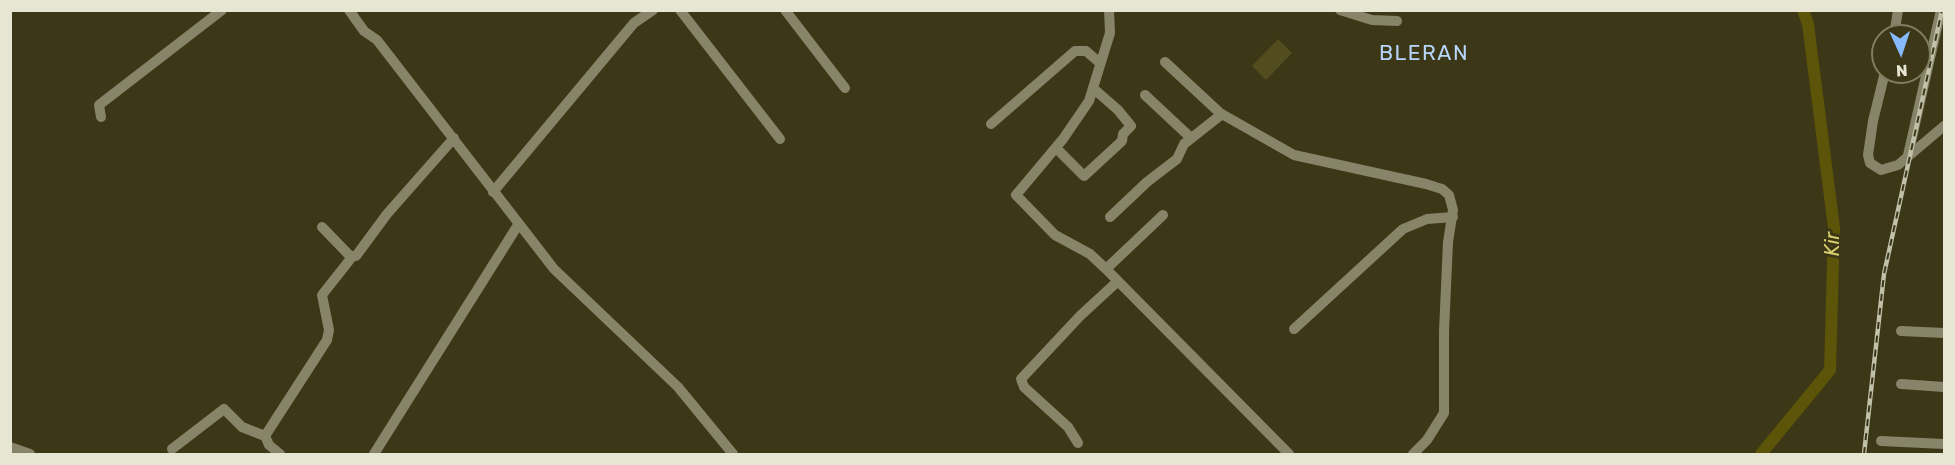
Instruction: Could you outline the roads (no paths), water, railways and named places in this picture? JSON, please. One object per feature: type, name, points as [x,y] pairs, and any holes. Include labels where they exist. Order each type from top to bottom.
[{"type":"street","points":[[101,117],[99,105],[222,10]]},
{"type":"street","points":[[349,10],[364,31],[377,40],[454,138],[518,225],[554,268],[678,387],[733,454]]},
{"type":"street","points":[[493,192],[634,23],[652,10]]},
{"type":"street","points":[[680,10],[780,139]]},
{"type":"street","points":[[784,10],[845,88]]},
{"type":"street","points":[[1109,10],[1110,33],[1094,90],[1056,148],[1016,195],[1055,236],[1090,254],[1106,269],[1289,454]]},
{"type":"street","points":[[1340,10],[1372,20],[1397,21]]},
{"type":"street","points":[[1908,154],[1941,10]]},
{"type":"street","points":[[991,124],[1076,51],[1086,51],[1100,63]]},
{"type":"street","points":[[1165,62],[1222,114],[1294,155],[1442,189],[1449,195],[1453,217],[1448,242],[1444,331],[1444,413],[1427,440],[1413,454]]},
{"type":"street","points":[[1883,84],[1868,155],[1875,167],[1881,170],[1898,165],[1908,154],[1944,126]]},
{"type":"street","points":[[1056,148],[1084,176],[1122,141],[1124,134],[1131,126],[1118,110],[1094,90]]},
{"type":"street","points":[[1145,95],[1191,138]]},
{"type":"street","points":[[1110,217],[1147,182],[1177,159],[1184,144],[1222,114]]},
{"type":"street","points":[[266,436],[327,340],[329,330],[322,294],[352,257],[356,256],[386,215],[454,138]]},
{"type":"street","points":[[1106,269],[1163,215]]},
{"type":"street","points":[[1294,329],[1403,229],[1427,219],[1453,217]]},
{"type":"street","points":[[374,454],[518,225]]},
{"type":"street","points":[[322,227],[352,257]]},
{"type":"street","points":[[1078,443],[1068,427],[1024,387],[1022,379],[1080,316],[1118,281]]},
{"type":"street","points":[[1901,331],[1944,333]]},
{"type":"street","points":[[1901,384],[1944,387]]},
{"type":"street","points":[[172,449],[224,409],[239,424],[266,436],[269,445],[280,454]]},
{"type":"street","points":[[1881,441],[1944,444]]},
{"type":"street","points":[[10,447],[30,454]]},
{"type":"waterway","name":"Kir","points":[[1761,454],[1830,370],[1834,228],[1808,24],[1803,10]]},
{"type":"railway","points":[[1864,454],[1884,274],[1942,10]]},
{"type":"district","name":"BLERAN","points":[[1424,54]]}]
